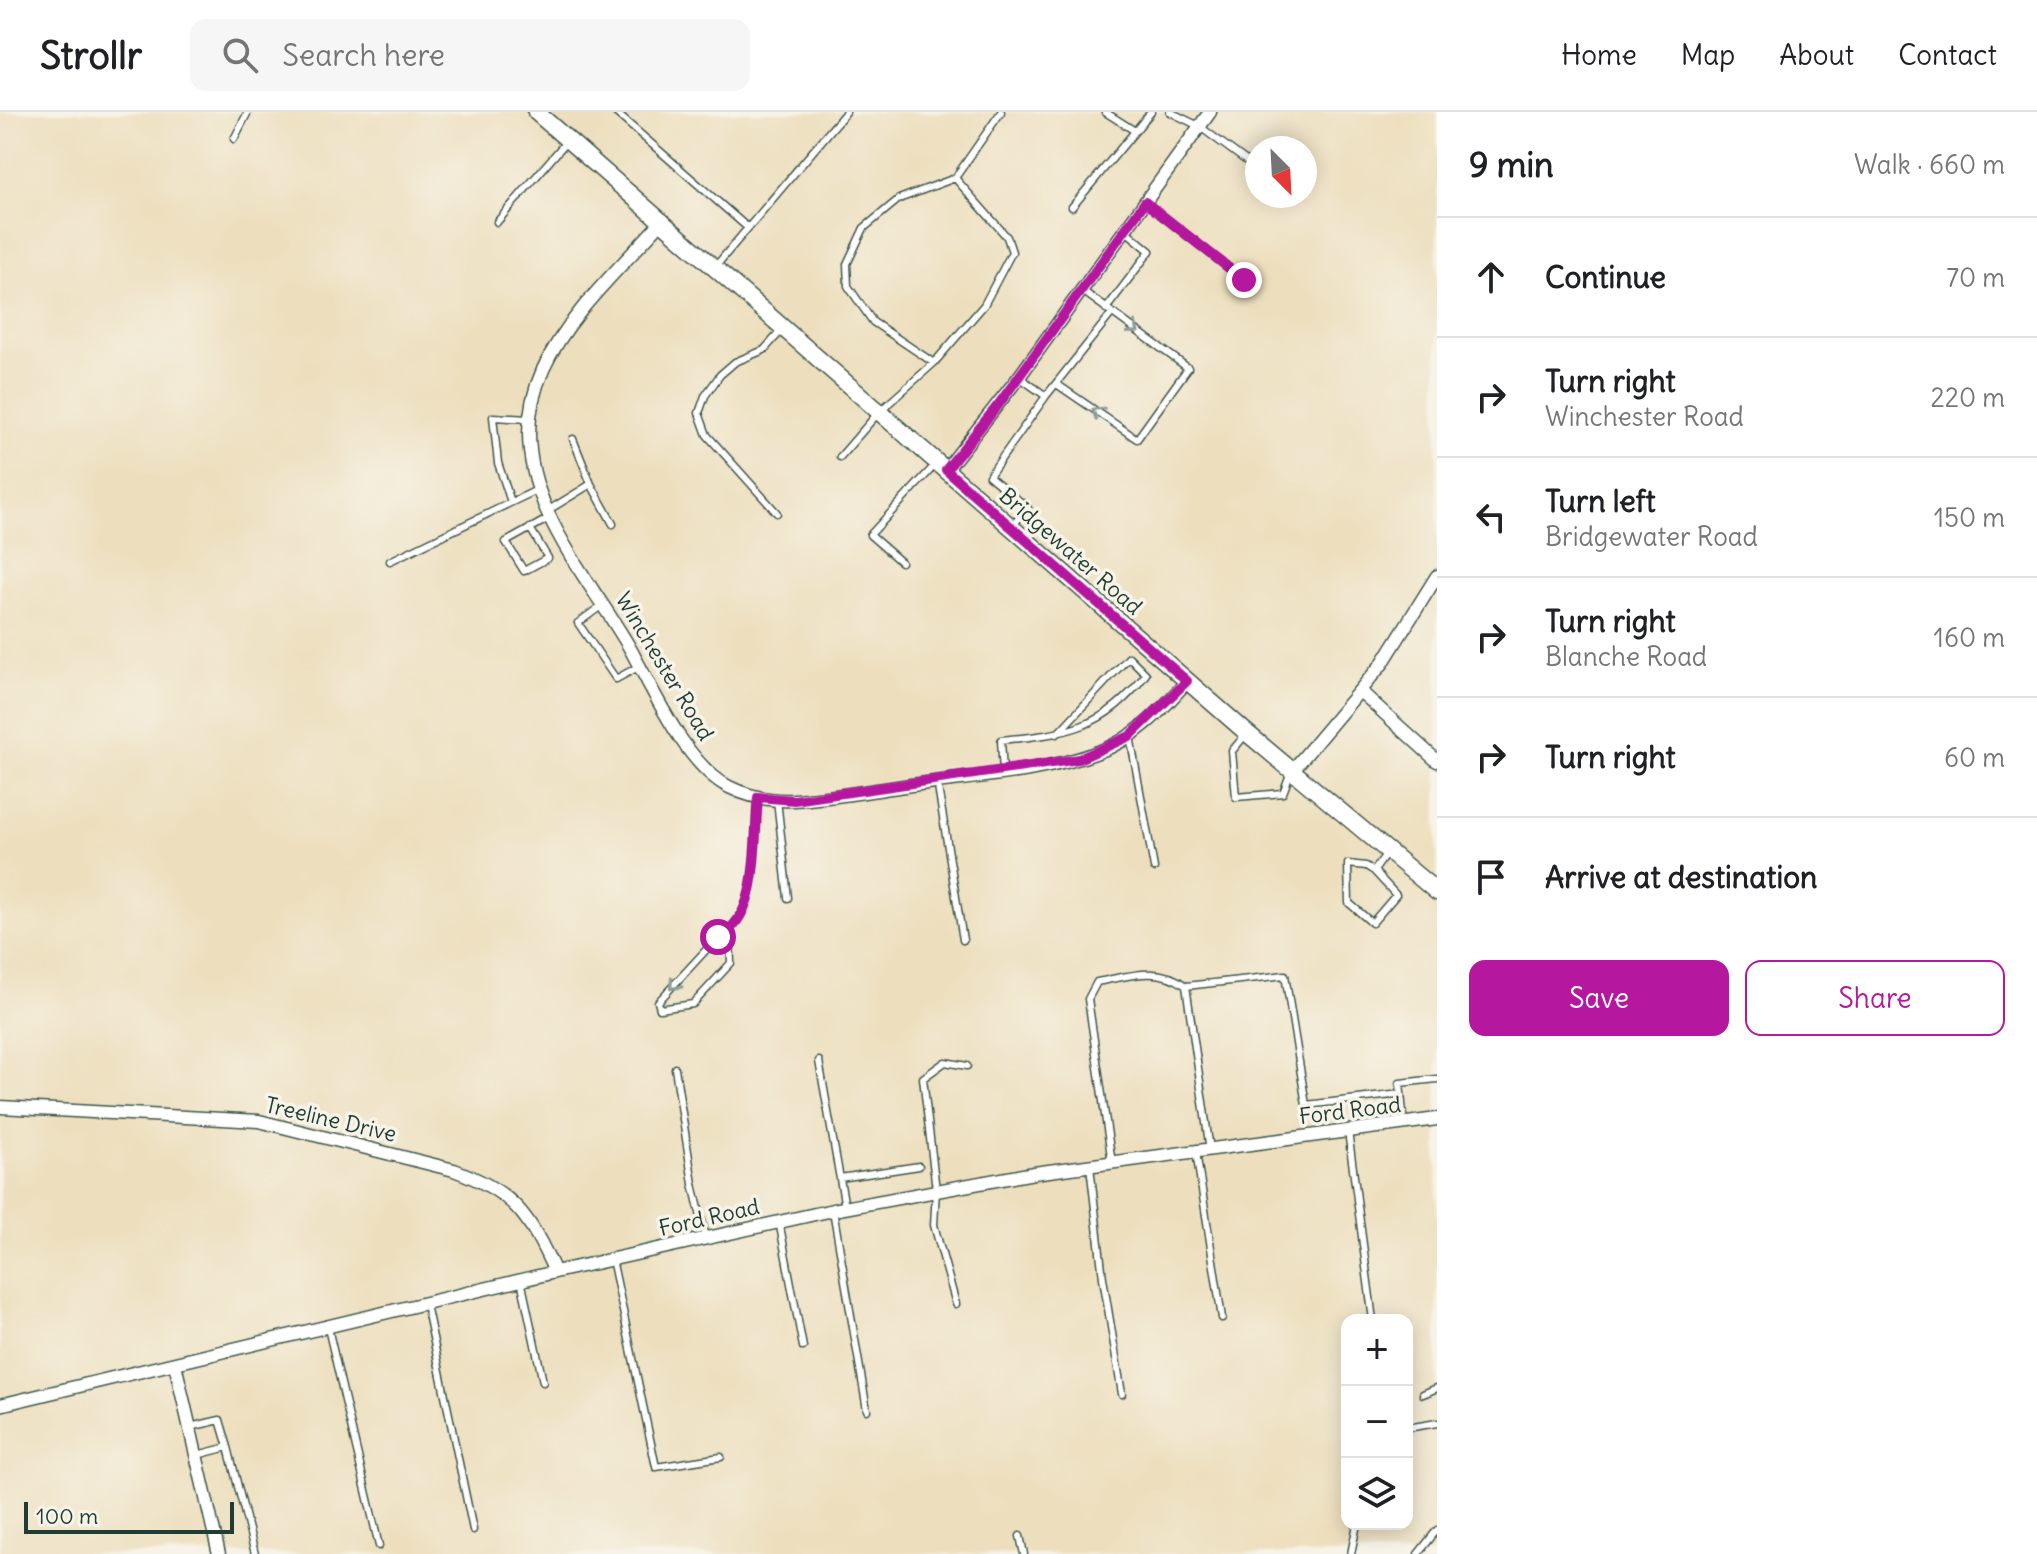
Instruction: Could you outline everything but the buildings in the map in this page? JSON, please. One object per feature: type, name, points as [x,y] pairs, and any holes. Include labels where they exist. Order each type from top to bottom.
[{"type":"main road","name":"Bridgewater Road","points":[[538,113],[1247,733],[1437,892]]},
{"type":"street","points":[[942,466],[1019,377],[1210,112]]},
{"type":"street","name":"Winchester Road","points":[[663,220],[586,305],[551,353],[536,380],[529,419],[530,458],[549,514],[683,739],[704,766],[727,787],[777,800],[937,781],[1079,759],[1130,736],[1187,681]]},
{"type":"street","points":[[1292,771],[1382,664],[1437,576]]},
{"type":"street","points":[[1360,691],[1437,761]]},
{"type":"street","name":"Treeline Drive","points":[[0,1107],[259,1121],[454,1170],[480,1179],[513,1200],[538,1236],[555,1272]]},
{"type":"street","name":"Ford Road","points":[[0,1404],[555,1272],[839,1209],[1090,1166],[1437,1119]]},
{"type":"street","points":[[175,1364],[219,1554]]},
{"type":"lane","points":[[234,139],[248,112]]},
{"type":"lane","points":[[615,112],[748,228]]},
{"type":"lane","points":[[715,267],[846,112]]},
{"type":"lane","points":[[934,363],[873,322],[848,286],[847,264],[864,228],[899,199],[955,178],[1001,112]]},
{"type":"lane","points":[[1105,112],[1135,131]]},
{"type":"lane","points":[[1072,207],[1151,112]]},
{"type":"lane","points":[[1170,112],[1199,126],[1245,160]]},
{"type":"lane","points":[[497,222],[569,139]]},
{"type":"lane","points":[[840,457],[879,412],[934,363],[984,305],[1012,252],[1007,237],[955,178]]},
{"type":"lane","points":[[1145,202],[1244,280]]},
{"type":"lane","points":[[1011,527],[1028,508],[989,476],[1046,396],[1058,385],[1150,251],[1124,230]]},
{"type":"lane","points":[[1058,385],[1137,439],[1188,368],[1080,289]]},
{"type":"lane","points":[[777,513],[714,443],[703,428],[699,413],[705,396],[720,375],[735,362],[764,350],[784,328]]},
{"type":"lane","points":[[1019,377],[1046,396]]},
{"type":"lane","points":[[511,502],[498,463],[493,417],[529,419]]},
{"type":"lane","points":[[573,439],[591,484],[613,524]]},
{"type":"lane","points":[[901,562],[870,535],[942,466]]},
{"type":"lane","points":[[530,528],[548,558],[524,571],[506,542],[591,484]]},
{"type":"lane","points":[[390,561],[539,489]]},
{"type":"lane","points":[[604,604],[578,623],[616,679],[640,666]]},
{"type":"lane","points":[[1003,772],[1001,740],[1057,734],[1091,725],[1127,699],[1146,674],[1129,657],[1057,734]]},
{"type":"lane","points":[[1247,733],[1232,751],[1236,797],[1283,793],[1292,771]]},
{"type":"lane","points":[[1130,736],[1154,868]]},
{"type":"lane","points":[[937,781],[963,940]]},
{"type":"lane","points":[[730,931],[731,963],[693,1004],[660,1009],[658,1002],[718,937],[730,931],[751,898],[758,797]]},
{"type":"lane","points":[[777,800],[788,898]]},
{"type":"lane","points":[[1374,871],[1388,851]]},
{"type":"lane","points":[[1348,864],[1366,866],[1374,871],[1396,895],[1372,923],[1349,903],[1348,864]]},
{"type":"lane","points":[[1112,1163],[1088,999],[1097,982],[1155,972],[1171,975],[1186,986],[1285,975],[1306,1105],[1401,1094]]},
{"type":"lane","points":[[1186,986],[1210,1150]]},
{"type":"lane","points":[[819,1061],[840,1178],[839,1209],[867,1410]]},
{"type":"lane","points":[[956,1304],[934,1225],[936,1190],[923,1078],[945,1062],[967,1066]]},
{"type":"lane","points":[[675,1068],[693,1184],[706,1238]]},
{"type":"lane","points":[[1404,1124],[1400,1083],[1437,1079]]},
{"type":"lane","points":[[1348,1131],[1372,1314]]},
{"type":"lane","points":[[1196,1152],[1222,1318]]},
{"type":"lane","points":[[840,1178],[919,1166]]},
{"type":"lane","points":[[1090,1166],[1103,1278],[1122,1394]]},
{"type":"lane","points":[[779,1221],[803,1347]]},
{"type":"lane","points":[[612,1259],[656,1467],[721,1457]]},
{"type":"lane","points":[[521,1280],[543,1382]]},
{"type":"lane","points":[[426,1304],[473,1530]]},
{"type":"lane","points":[[328,1328],[379,1546]]},
{"type":"lane","points":[[1423,1394],[1437,1388]]},
{"type":"lane","points":[[190,1427],[220,1420],[255,1554]]},
{"type":"lane","points":[[1413,1427],[1437,1423]]},
{"type":"lane","points":[[197,1455],[228,1447]]},
{"type":"lane","points":[[1351,1554],[1356,1530]]},
{"type":"lane","points":[[1418,1554],[1437,1530]]},
{"type":"lane","points":[[1020,1536],[1024,1554]]},
{"type":"route","points":[[718,937],[730,931],[751,898],[758,797],[794,800],[966,778],[1079,759],[1101,752],[1144,726],[1187,681],[946,470],[999,404],[1145,202],[1244,280]]}]
